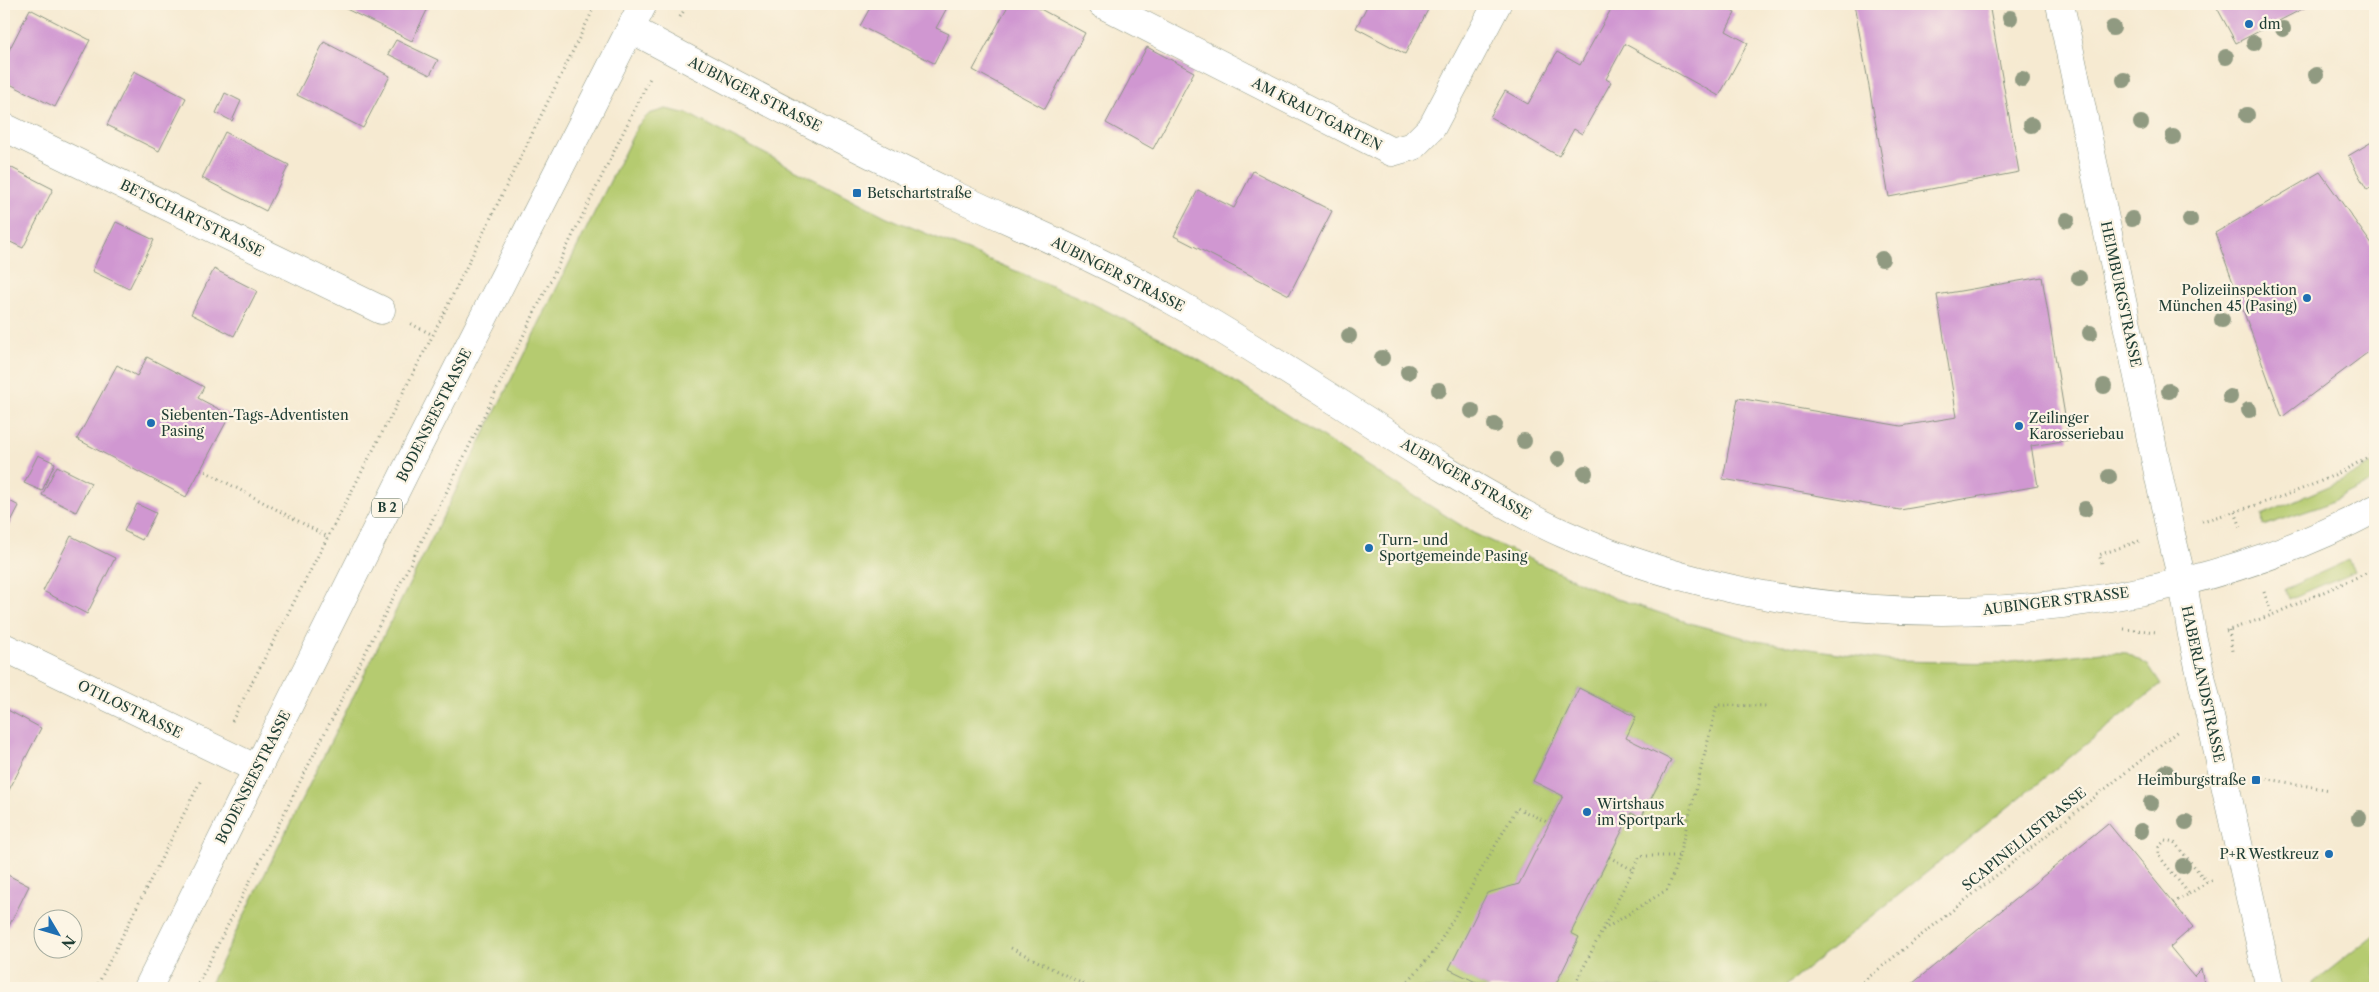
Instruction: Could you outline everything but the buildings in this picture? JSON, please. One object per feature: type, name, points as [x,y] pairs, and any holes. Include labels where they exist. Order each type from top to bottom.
[{"type":"main road","name":"BODENSEESTRASSE","points":[[148,988],[404,474],[643,4]]},
{"type":"main road","name":"AM KRAUTGARTEN","points":[[1102,4],[1392,152],[1413,146],[1432,127],[1497,4]]},
{"type":"main road","name":"HEIMBURGSTRASSE","points":[[2060,4],[2170,530],[2183,584]]},
{"type":"main road","name":"AUBINGER STRASSE","points":[[631,29],[901,169],[1104,263],[1216,326],[1493,498],[1560,532],[1624,559],[1708,583],[1787,600],[1901,612],[2009,609],[2088,600],[2183,584],[2280,553],[2375,509]]},
{"type":"main road","name":"BETSCHARTSTRASSE","points":[[4,127],[381,310]]},
{"type":"main road","name":"HABERLANDSTRASSE","points":[[2183,584],[2221,771],[2270,988]]},
{"type":"main road","name":"OTILOSTRASSE","points":[[4,647],[257,770]]},
{"type":"path","points":[[96,988],[217,750],[433,335],[596,4]]},
{"type":"path","points":[[684,11],[688,4]]},
{"type":"path","points":[[196,988],[444,496],[643,93]]},
{"type":"path","points":[[2203,521],[2294,492],[2363,460],[2375,452]]},
{"type":"path","points":[[201,470],[328,537]]},
{"type":"path","points":[[2230,631],[2272,615],[2375,569]]},
{"type":"path","points":[[1602,930],[1668,889],[1679,856],[1717,705],[1768,706]]},
{"type":"path","name":"SCAPINELLISTRASSE","points":[[1855,988],[2208,708]]},
{"type":"path","points":[[2221,771],[2330,790]]},
{"type":"path","points":[[1402,988],[1434,952],[1517,808],[1549,823]]},
{"type":"path","points":[[2189,894],[2159,856],[2159,848],[2165,840],[2174,842],[2208,882]]},
{"type":"path","points":[[1573,988],[1640,856],[1679,856]]},
{"type":"path","points":[[1609,857],[1633,870]]},
{"type":"path","points":[[2173,903],[2208,882],[2244,870]]},
{"type":"path","points":[[1011,948],[1091,988]]},
{"type":"green space","name":"Turn- und Sportgemeinde Pasing","points":[[666,109],[688,114],[887,217],[1085,300],[1159,337],[1216,370],[1473,533],[1612,597],[1693,624],[1756,641],[1892,661],[2003,663],[2102,652],[2127,653],[2149,666],[2161,684],[1783,988],[1554,988],[1579,937],[1571,933],[1631,813],[1642,818],[1671,760],[1626,738],[1636,716],[1579,688],[1533,781],[1563,796],[1519,884],[1450,969],[1488,988],[208,988],[638,125],[649,114]]},
{"type":"green space","points":[[2375,462],[2375,480],[2322,506],[2263,526],[2262,515],[2343,480]]},
{"type":"green space","points":[[2349,560],[2355,571],[2289,599],[2285,589]]},
{"type":"green space","points":[[2375,934],[2375,988],[2314,988],[2313,983]]},
{"type":"place","name":"dm","points":[[2249,24]]},
{"type":"place","name":"Betschartstraße","points":[[857,193]]},
{"type":"place","name":"Polizeiinspektion München 45 (Pasing)","points":[[2307,298]]},
{"type":"place","name":"Siebenten-Tags-Adventisten Pasing","points":[[151,423]]},
{"type":"place","name":"Zeilinger Karosseriebau","points":[[2019,426]]},
{"type":"place","name":"Turn- und Sportgemeinde Pasing","points":[[1369,548]]},
{"type":"place","name":"Heimburgstraße","points":[[2256,780]]},
{"type":"place","name":"Wirtshaus im Sportpark","points":[[1587,812]]},
{"type":"place","name":"P+R Westkreuz","points":[[2329,854]]}]
